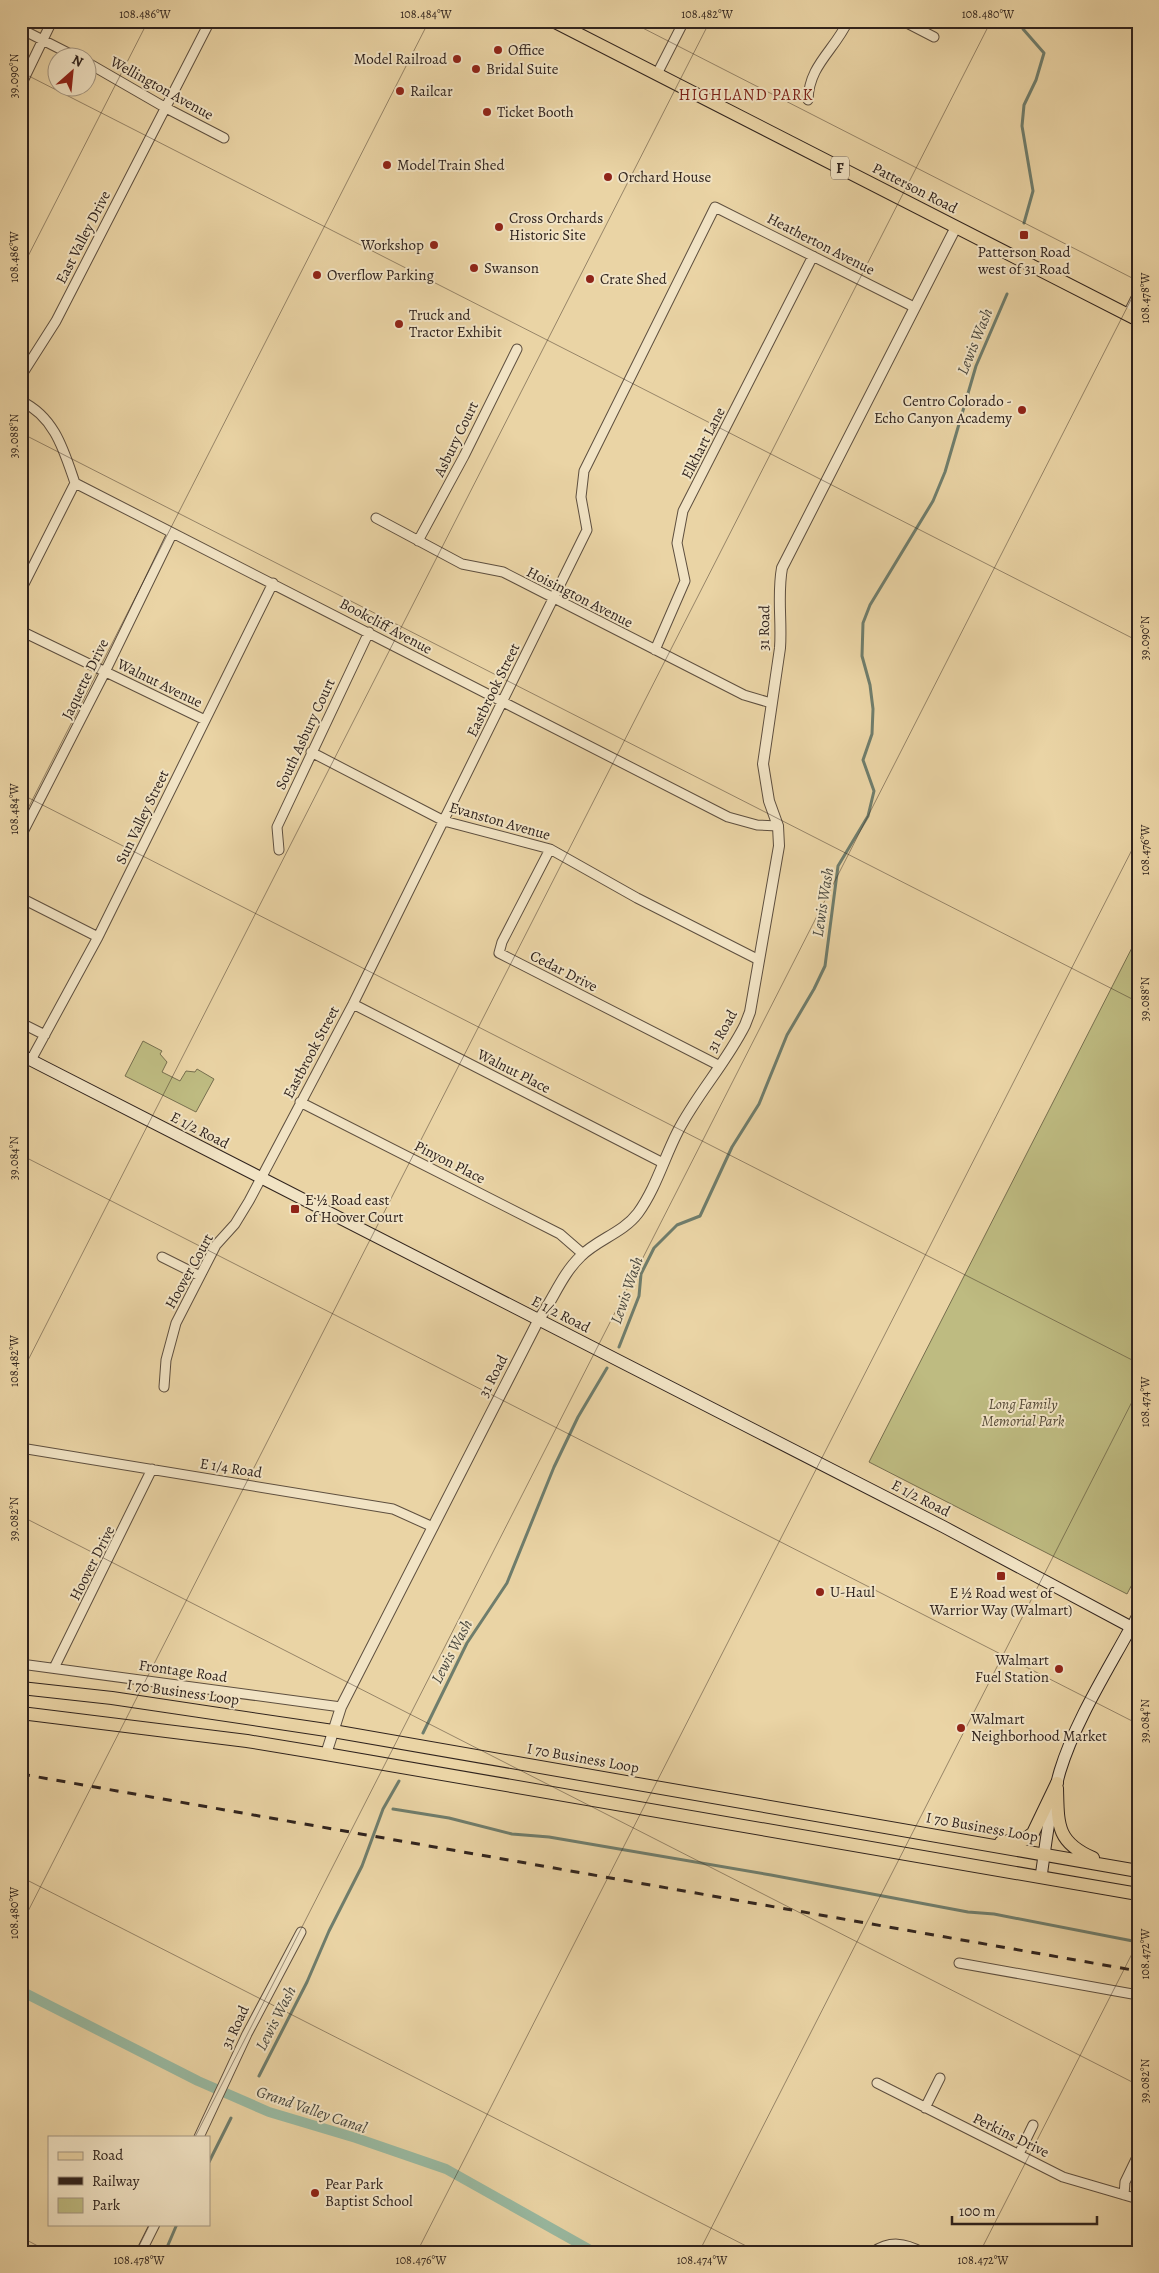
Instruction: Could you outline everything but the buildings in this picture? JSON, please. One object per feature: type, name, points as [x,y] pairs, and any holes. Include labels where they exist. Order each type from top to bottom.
[{"type":"main road","name":"Patterson Road","points":[[558,22],[1133,317]]},
{"type":"main road","name":"E 1/2 Road","points":[[26,1058],[944,1527],[1134,1628]]},
{"type":"main road","points":[[944,1837],[1000,1842],[1024,1840],[1037,1828],[1057,1783],[1074,1736],[1134,1628]]},
{"type":"main road","name":"I 70 Business Loop","points":[[21,1688],[112,1698],[333,1731],[1138,1870]]},
{"type":"main road","points":[[21,1713],[247,1741],[1138,1894]]},
{"type":"main road","points":[[1041,1877],[1057,1783]]},
{"type":"main road","points":[[1057,1783],[1058,1820],[1060,1830],[1067,1842],[1080,1852],[1096,1859],[1138,1870]]},
{"type":"street","points":[[21,85],[52,21]]},
{"type":"street","name":"East Valley Drive","points":[[21,376],[56,321],[210,21]]},
{"type":"street","points":[[657,74],[684,21]]},
{"type":"street","points":[[808,100],[808,85],[814,71],[834,46],[848,21]]},
{"type":"street","points":[[903,21],[934,37]]},
{"type":"street","points":[[21,29],[59,48]]},
{"type":"street","name":"Wellington Avenue","points":[[98,69],[166,108],[224,138]]},
{"type":"street","name":"Heatherton Avenue","points":[[716,207],[914,306]]},
{"type":"street","name":"Eastbrook Street","points":[[261,1178],[353,1004],[587,530],[581,497],[584,471],[716,207]]},
{"type":"street","name":"31 Road","points":[[326,1754],[342,1707],[539,1319],[549,1305],[566,1272],[582,1254],[626,1226],[637,1214],[678,1131],[745,1025],[750,1012],[776,864],[778,826],[767,792],[763,764],[780,648],[779,594],[782,568],[914,306],[956,227]]},
{"type":"street","name":"Elkhart Lane","points":[[656,650],[685,581],[677,543],[683,512],[813,256]]},
{"type":"street","points":[[1133,317],[1138,295]]},
{"type":"street","name":"Asbury Court","points":[[418,541],[464,456],[517,349]]},
{"type":"street","points":[[21,401],[31,406],[50,423],[62,444],[76,484],[21,590]]},
{"type":"street","name":"Bookcliff Avenue","points":[[76,484],[728,817],[757,825],[778,826]]},
{"type":"street","name":"Hoisington Avenue","points":[[376,518],[462,564],[502,572],[744,696],[771,703]]},
{"type":"street","name":"Jaquette Drive","points":[[21,836],[105,672],[172,534]]},
{"type":"street","name":"Sun Valley Street","points":[[26,1058],[45,1035],[98,937],[273,583]]},
{"type":"street","name":"Walnut Avenue","points":[[21,630],[205,720]]},
{"type":"street","name":"South Asbury Court","points":[[279,850],[277,827],[369,632]]},
{"type":"street","name":"Evanston Avenue","points":[[311,752],[444,821],[550,850],[637,898],[759,960]]},
{"type":"street","name":"Cedar Drive","points":[[550,850],[502,942],[499,953],[720,1066]]},
{"type":"street","points":[[21,898],[98,937]]},
{"type":"street","name":"Walnut Place","points":[[353,1004],[663,1163]]},
{"type":"street","points":[[21,1022],[45,1035]]},
{"type":"street","name":"Pinyon Place","points":[[300,1102],[560,1234],[582,1254]]},
{"type":"street","name":"Hoover Court","points":[[164,1387],[166,1360],[176,1323],[216,1245],[235,1224],[261,1178]]},
{"type":"street","points":[[162,1257],[200,1276]]},
{"type":"street","name":"E 1/4 Road","points":[[21,1448],[393,1509],[433,1527]]},
{"type":"street","name":"Hoover Drive","points":[[54,1668],[152,1469]]},
{"type":"street","points":[[1134,1628],[1138,1613]]},
{"type":"street","name":"Frontage Road","points":[[21,1664],[342,1707]]},
{"type":"street","name":"31 Road","points":[[200,2136],[247,2034],[301,1932]]},
{"type":"street","points":[[959,1963],[1138,1995]]},
{"type":"street","points":[[925,2108],[940,2078]]},
{"type":"street","name":"Perkins Drive","points":[[877,2083],[1063,2177],[1138,2199]]},
{"type":"street","points":[[1019,2154],[1033,2126]]},
{"type":"street","points":[[1124,2195],[1126,2182],[1138,2154]]},
{"type":"street","points":[[141,2252],[154,2226]]},
{"type":"street","points":[[873,2252],[882,2246],[902,2244],[922,2252]]},
{"type":"green space","name":"Long Family Memorial Park","points":[[1138,936],[1138,1573],[1127,1594],[869,1462]]},
{"type":"green space","points":[[143,1041],[162,1051],[160,1054],[167,1062],[162,1072],[180,1081],[186,1071],[195,1072],[197,1069],[214,1079],[196,1112],[125,1076]]},
{"type":"waterway","name":"Lewis Wash","points":[[1021,21],[1023,29],[1044,53],[1036,80],[1024,105],[1022,126],[1033,191],[1024,223]]},
{"type":"waterway","name":"Lewis Wash","points":[[619,1347],[639,1296],[641,1274],[654,1248],[677,1225],[700,1216],[732,1147],[759,1104],[787,1035],[825,966],[838,866],[868,816],[874,791],[863,760],[872,734],[873,709],[870,685],[862,656],[863,623],[870,605],[933,501],[945,472],[976,366],[1007,294]]},
{"type":"waterway","name":"Lewis Wash","points":[[423,1733],[467,1643],[507,1583],[554,1467],[578,1417],[607,1368]]},
{"type":"waterway","name":"Lewis Wash","points":[[259,2076],[307,1982],[329,1931],[362,1866],[383,1809],[399,1781]]},
{"type":"waterway","points":[[393,1809],[449,1818],[512,1834],[549,1837],[771,1875],[968,1912],[994,1914],[1138,1942]]},
{"type":"waterway","name":"Grand Valley Canal","points":[[21,1991],[198,2081],[269,2112],[356,2138],[446,2169],[594,2252]]},
{"type":"waterway","name":"Lewis Wash","points":[[210,2160],[231,2118]]},
{"type":"waterway","name":"Lewis Wash","points":[[165,2252],[176,2226]]},
{"type":"railway","points":[[21,1774],[1138,1971]]},
{"type":"place","name":"Office","points":[[498,50]]},
{"type":"place","name":"Model Railroad","points":[[457,59]]},
{"type":"place","name":"Bridal Suite","points":[[476,69]]},
{"type":"place","name":"Railcar","points":[[400,91]]},
{"type":"place","name":"Ticket Booth","points":[[487,112]]},
{"type":"place","name":"Model Train Shed","points":[[387,165]]},
{"type":"place","name":"Orchard House","points":[[608,177]]},
{"type":"place","name":"Cross Orchards Historic Site","points":[[499,227]]},
{"type":"place","name":"Patterson Road west of 31 Road","points":[[1024,235]]},
{"type":"place","name":"Workshop","points":[[434,245]]},
{"type":"place","name":"Swanson","points":[[474,268]]},
{"type":"place","name":"Overflow Parking","points":[[317,275]]},
{"type":"place","name":"Crate Shed","points":[[590,279]]},
{"type":"place","name":"Truck and Tractor Exhibit","points":[[399,324]]},
{"type":"place","name":"Centro Colorado - Echo Canyon Academy","points":[[1022,410]]},
{"type":"place","name":"E ½ Road east of Hoover Court","points":[[295,1209]]},
{"type":"place","name":"E ½ Road west of Warrior Way (Walmart)","points":[[1001,1576]]},
{"type":"place","name":"U-Haul","points":[[820,1592]]},
{"type":"place","name":"Walmart Fuel Station","points":[[1059,1669]]},
{"type":"place","name":"Walmart Neighborhood Market","points":[[961,1728]]},
{"type":"place","name":"Pear Park Baptist School","points":[[315,2193]]},
{"type":"district","name":"HIGHLAND PARK","points":[[746,94]]}]
